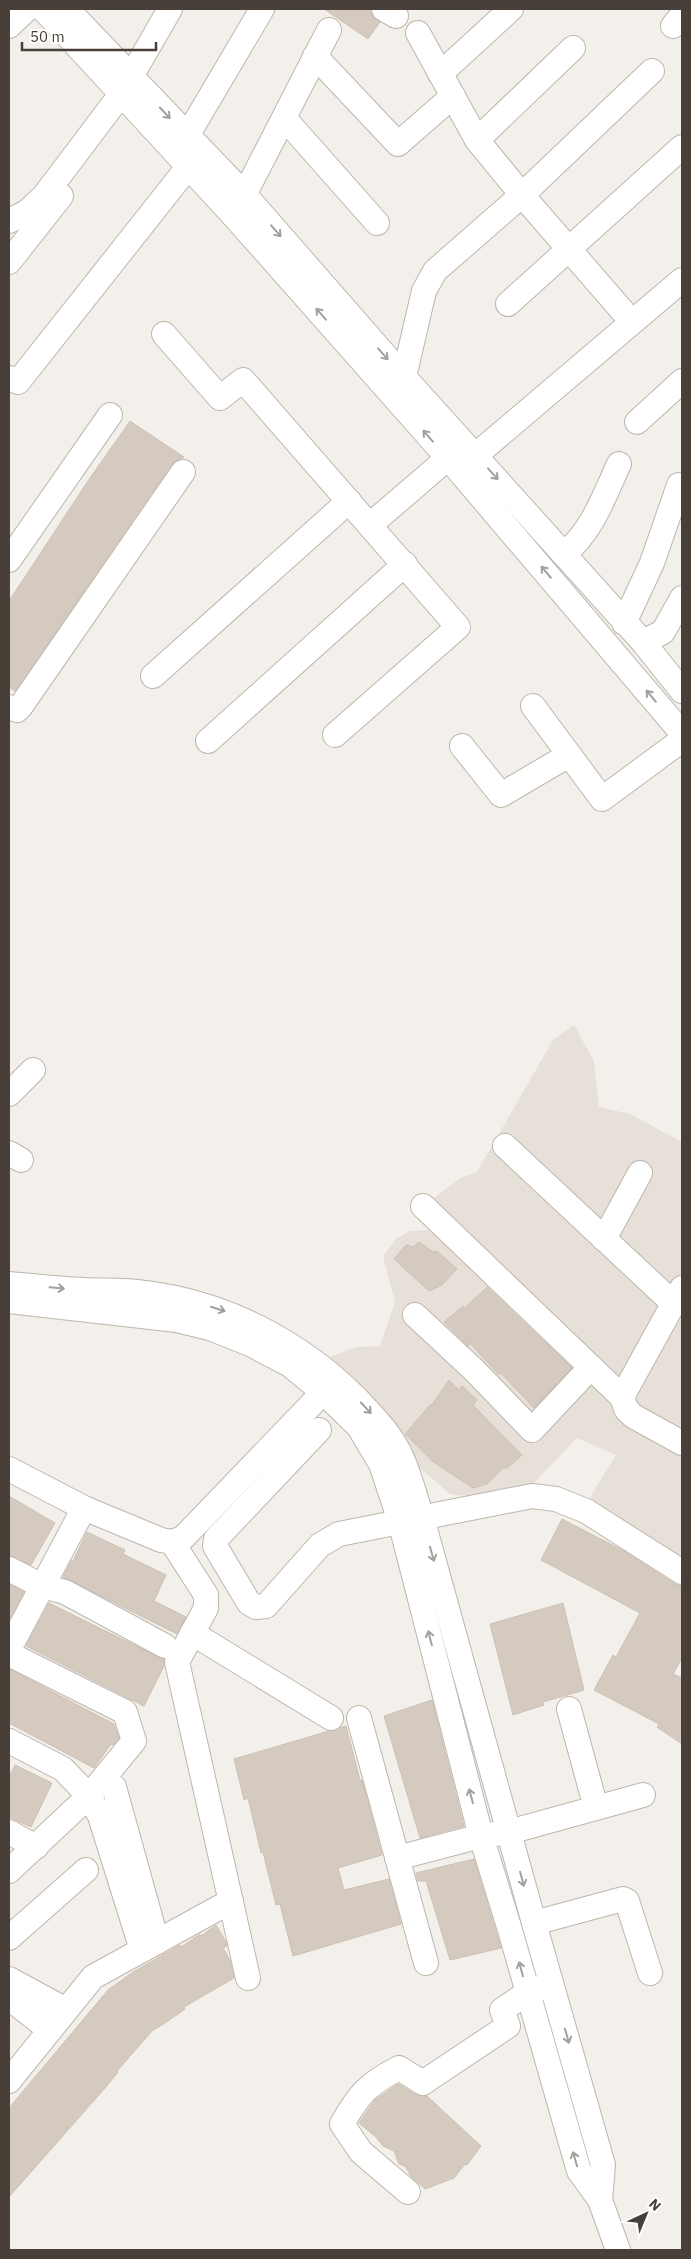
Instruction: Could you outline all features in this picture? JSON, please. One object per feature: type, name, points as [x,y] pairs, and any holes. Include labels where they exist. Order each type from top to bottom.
[{"type":"street","points":[[9,26],[27,9]]},
{"type":"street","points":[[43,9],[126,86],[187,136],[245,195],[404,377],[643,642],[682,691]]},
{"type":"street","points":[[68,9],[188,167],[233,215],[448,458],[682,733]]},
{"type":"street","points":[[9,221],[27,212],[44,196],[126,86],[170,9]]},
{"type":"street","points":[[187,136],[262,9]]},
{"type":"street","points":[[440,74],[511,9]]},
{"type":"street","points":[[233,215],[285,119],[329,30]]},
{"type":"street","points":[[418,33],[477,140],[632,322]]},
{"type":"street","points":[[477,140],[573,48]]},
{"type":"street","points":[[315,56],[398,144],[453,96]]},
{"type":"street","points":[[404,377],[424,291],[431,277],[522,195],[652,71]]},
{"type":"street","points":[[285,119],[377,223]]},
{"type":"street","points":[[508,304],[682,147]]},
{"type":"street","points":[[9,378],[18,382],[188,167]]},
{"type":"street","points":[[9,262],[73,182]]},
{"type":"street","points":[[370,525],[448,458],[476,455],[682,280]]},
{"type":"street","points":[[164,334],[220,398],[243,380],[458,627],[335,735]]},
{"type":"street","points":[[637,422],[682,381]]},
{"type":"street","points":[[9,560],[110,415]]},
{"type":"street","points":[[564,554],[578,544],[594,519],[619,464]]},
{"type":"street","points":[[9,707],[17,710],[21,706],[183,472]]},
{"type":"street","points":[[624,623],[652,563],[678,486]]},
{"type":"street","points":[[153,676],[349,501]]},
{"type":"street","points":[[208,741],[405,564]]},
{"type":"street","points":[[643,642],[663,632],[682,599]]},
{"type":"street","points":[[533,706],[602,799],[682,740]]},
{"type":"street","points":[[462,746],[501,795],[569,755]]},
{"type":"street","points":[[9,1094],[33,1070]]},
{"type":"street","points":[[505,1146],[604,1239],[678,1296],[622,1397]]},
{"type":"street","points":[[604,1239],[640,1173]]},
{"type":"street","points":[[423,1206],[622,1397],[626,1409],[633,1416],[682,1443]]},
{"type":"street","points":[[9,1284],[145,1293],[194,1302],[229,1313],[261,1328],[298,1350],[330,1386],[359,1428],[411,1520],[509,1832],[603,2164],[600,2200]]},
{"type":"street","points":[[9,1301],[177,1320],[210,1328],[250,1344],[330,1386]]},
{"type":"street","points":[[415,1315],[475,1371],[532,1430],[591,1367]]},
{"type":"street","points":[[9,1469],[84,1508],[161,1540],[172,1542],[183,1538],[330,1386]]},
{"type":"street","points":[[319,1430],[216,1539],[215,1546],[249,1603],[256,1607],[266,1606],[328,1538],[339,1534],[532,1496],[556,1499],[586,1511],[682,1572]]},
{"type":"street","points":[[9,1649],[84,1508]]},
{"type":"street","points":[[411,1520],[481,1836],[579,2171],[600,2200],[618,2250]]},
{"type":"street","points":[[172,1542],[206,1595],[206,1608],[178,1658],[178,1667],[248,1978]]},
{"type":"street","points":[[9,1569],[42,1586],[65,1592],[165,1646]]},
{"type":"street","points":[[192,1633],[331,1718]]},
{"type":"street","points":[[9,1654],[125,1712],[134,1740],[89,1796],[9,1871]]},
{"type":"street","points":[[569,1708],[596,1808]]},
{"type":"street","points":[[359,1718],[426,1962]]},
{"type":"street","points":[[9,1741],[63,1769],[89,1796],[100,1816],[150,1946]]},
{"type":"street","points":[[114,1787],[150,1946]]},
{"type":"street","points":[[397,1858],[481,1836],[509,1832],[643,1796]]},
{"type":"street","points":[[9,1832],[36,1847]]},
{"type":"street","points":[[9,1938],[86,1870]]},
{"type":"street","points":[[534,1923],[623,1899],[627,1901],[650,1973]]},
{"type":"street","points":[[10,2077],[93,1977],[231,1901]]},
{"type":"street","points":[[9,1979],[66,2010]]},
{"type":"street","points":[[408,2192],[361,2152],[342,2124],[355,2100],[375,2080],[399,2068],[423,2082],[430,2078],[508,2026],[502,2010],[527,1993],[552,1983]]},
{"type":"street","points":[[9,1998],[50,2030]]},
{"type":"shaded area","points":[[574,1025],[594,1061],[599,1107],[630,1114],[682,1142],[682,1564],[589,1499],[616,1455],[577,1438],[534,1483],[483,1493],[477,1497],[450,1494],[414,1463],[386,1422],[330,1357],[356,1347],[380,1346],[395,1302],[383,1256],[397,1238],[410,1231],[429,1230],[423,1206],[461,1178],[477,1172],[553,1040]]},
{"type":"building","points":[[324,9],[370,9],[372,16],[380,22],[368,39]]},
{"type":"building","points":[[130,421],[184,457],[172,464],[15,691],[9,687],[9,601]]},
{"type":"building","points":[[419,1242],[433,1252],[437,1251],[457,1269],[442,1285],[429,1291],[394,1259],[406,1245],[413,1247]]},
{"type":"building","points":[[487,1287],[572,1368],[534,1408],[501,1373],[499,1375],[470,1343],[468,1346],[444,1322],[463,1306],[465,1308]]},
{"type":"building","points":[[449,1380],[459,1390],[462,1386],[477,1400],[473,1405],[522,1455],[506,1469],[504,1467],[487,1484],[473,1488],[432,1461],[405,1434],[432,1405]]},
{"type":"building","points":[[9,1496],[55,1523],[31,1565],[9,1555]]},
{"type":"building","points":[[562,1519],[622,1550],[675,1584],[682,1586],[682,1658],[673,1674],[682,1678],[682,1744],[657,1727],[659,1724],[594,1690],[613,1655],[616,1657],[640,1613],[541,1560]]},
{"type":"building","points":[[87,1532],[125,1550],[123,1554],[166,1575],[154,1601],[186,1617],[177,1634],[63,1577]]},
{"type":"building","points":[[9,1584],[24,1592],[9,1620]]},
{"type":"building","points":[[49,1603],[164,1660],[164,1666],[144,1706],[26,1646]]},
{"type":"building","points":[[563,1603],[584,1690],[543,1702],[544,1705],[513,1715],[490,1624]]},
{"type":"building","points":[[9,1669],[114,1724],[119,1738],[113,1745],[111,1744],[94,1768],[9,1723]]},
{"type":"building","points":[[432,1700],[464,1826],[420,1838],[384,1716]]},
{"type":"building","points":[[346,1726],[382,1855],[338,1868],[344,1890],[389,1879],[401,1924],[293,1956],[280,1904],[276,1905],[248,1798],[244,1800],[234,1759]]},
{"type":"building","points":[[15,1765],[52,1783],[31,1827],[9,1817],[9,1777]]},
{"type":"building","points":[[474,1859],[501,1948],[450,1960],[426,1881],[418,1881],[416,1873]]},
{"type":"building","points":[[216,1925],[226,1942],[227,1946],[223,1948],[230,1960],[234,1978],[184,2007],[185,2009],[152,2031],[117,2071],[105,2088],[9,2197],[9,2108],[108,1990],[133,1972],[180,1945],[181,1947],[200,1934],[201,1936]]},
{"type":"building","points":[[398,2084],[416,2095],[427,2096],[481,2146],[467,2165],[465,2164],[454,2178],[425,2189],[411,2176],[405,2166],[399,2164],[394,2151],[383,2146],[376,2137],[359,2123],[375,2100]]}]
